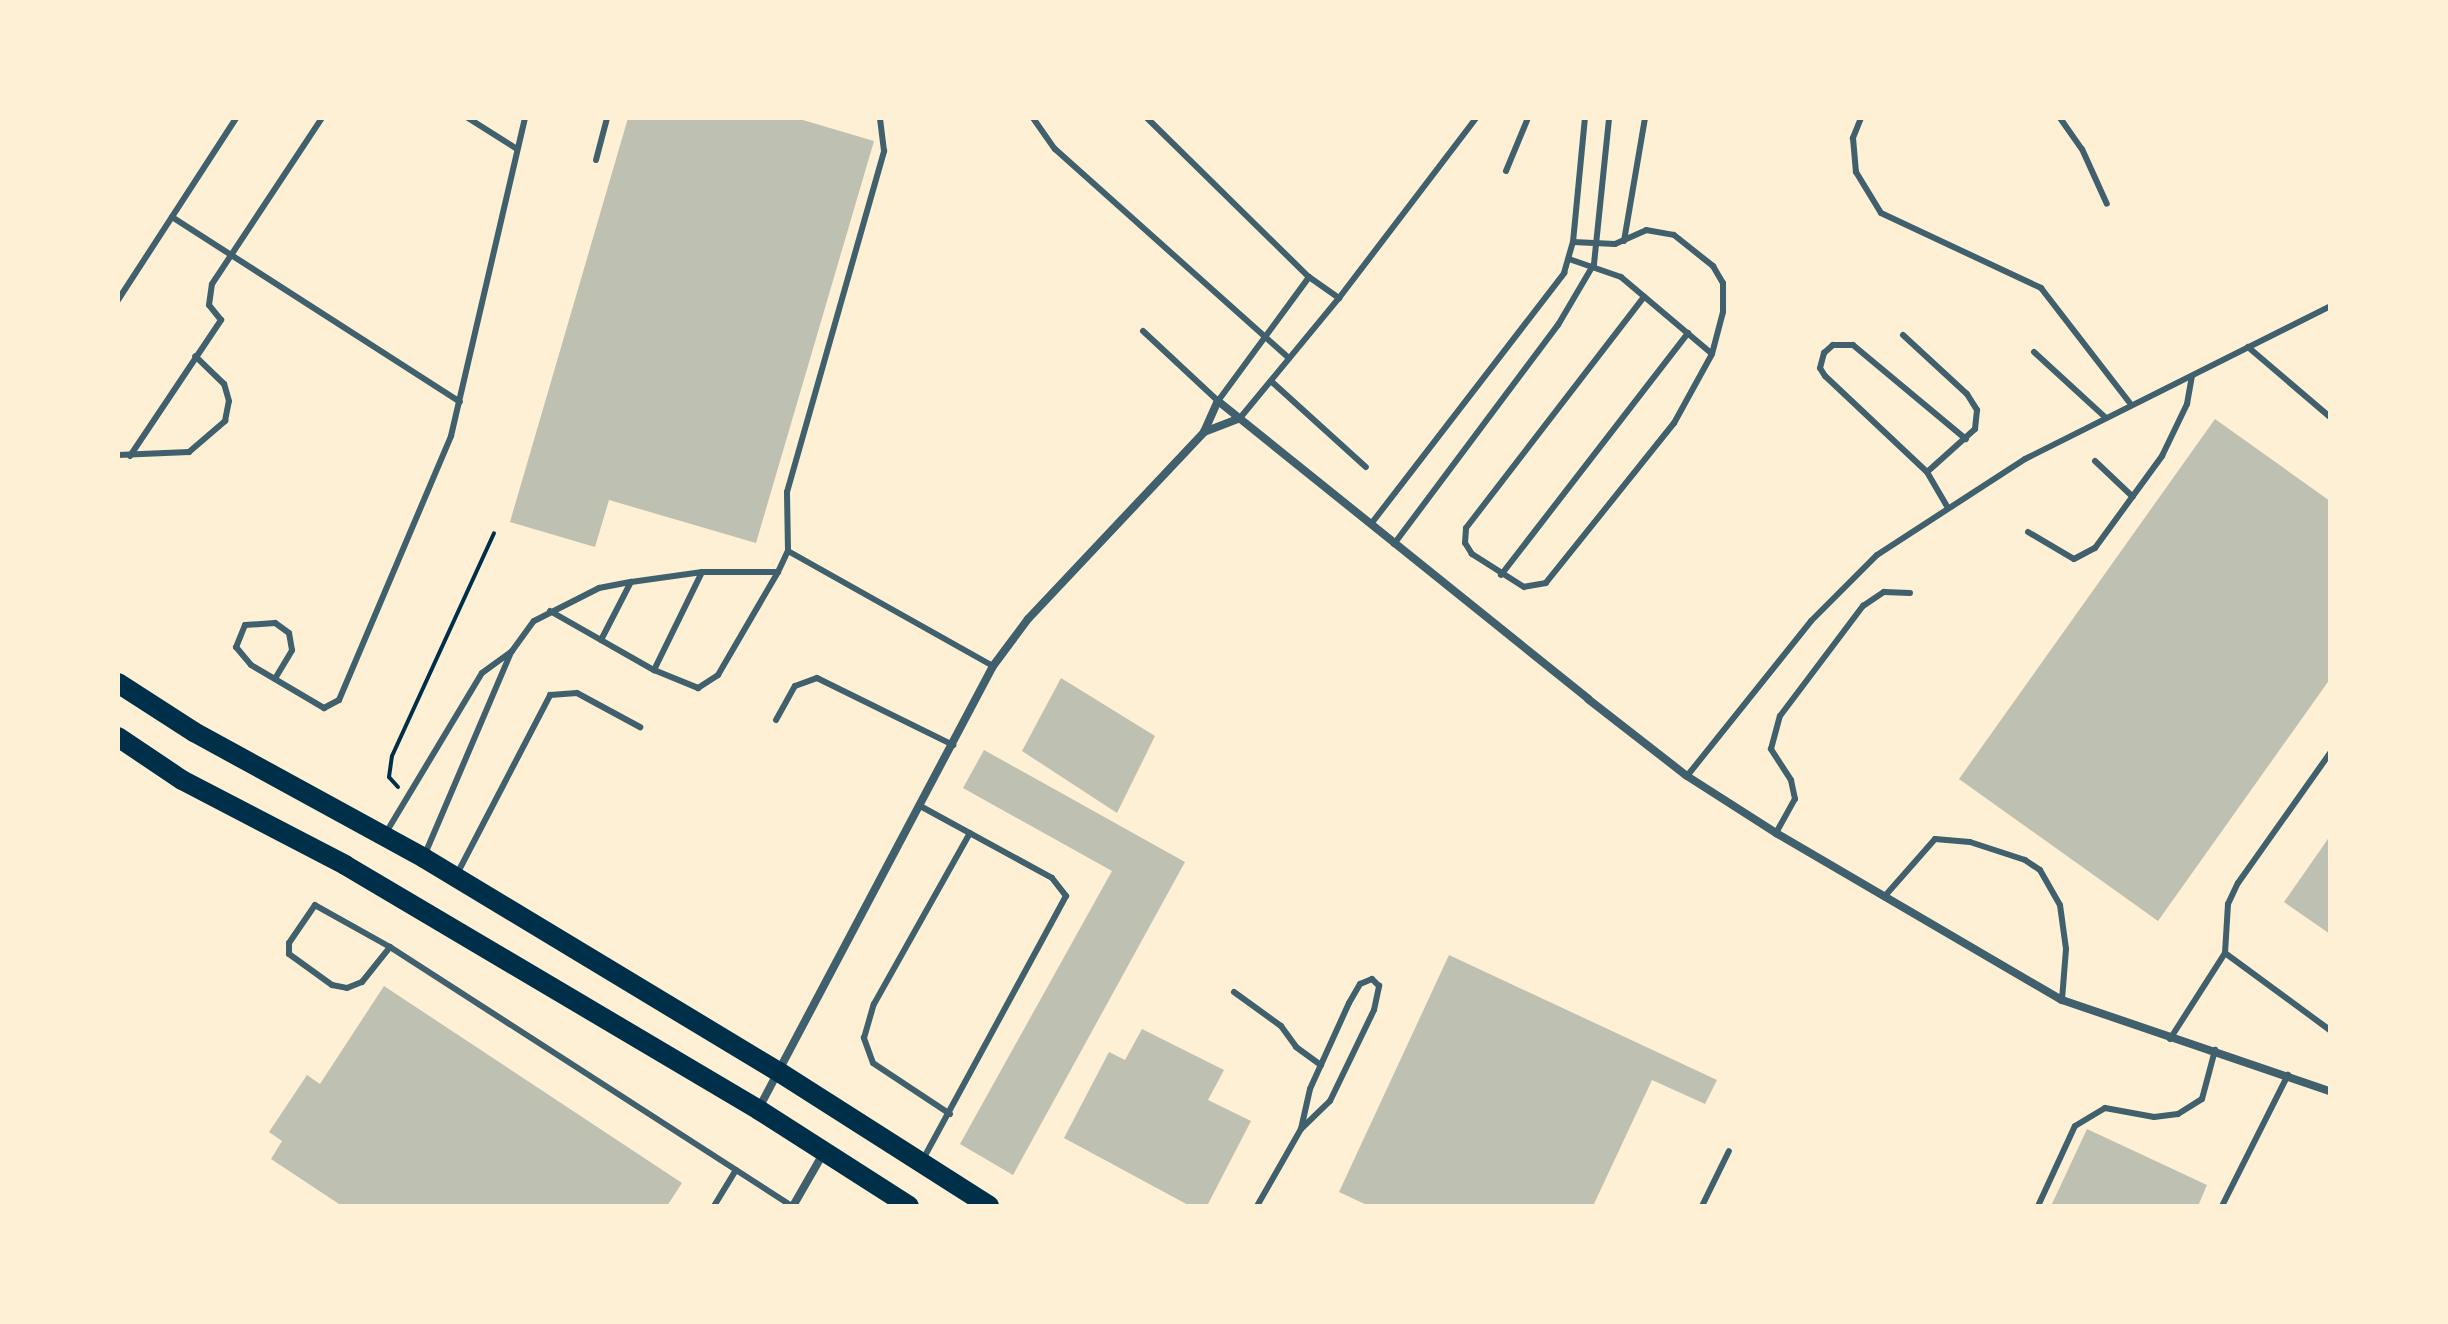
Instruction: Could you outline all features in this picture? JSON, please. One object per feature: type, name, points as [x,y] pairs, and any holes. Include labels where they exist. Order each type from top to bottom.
[{"type":"main road","points":[[118,683],[194,732],[424,858],[779,1072],[989,1206]]},
{"type":"main road","points":[[118,737],[182,780],[345,865],[759,1110],[909,1206]]},
{"type":"street","points":[[759,1110],[922,807],[993,666],[1028,619],[1204,432],[1218,401],[1687,776],[1776,833],[2062,1000],[2330,1091]]},
{"type":"street","points":[[1204,432],[1240,418]]},
{"type":"street","points":[[793,1206],[824,1152]]},
{"type":"lane","points":[[118,300],[236,118]]},
{"type":"lane","points":[[130,456],[221,320],[213,314],[209,294],[322,118]]},
{"type":"lane","points":[[468,118],[517,149]]},
{"type":"lane","points":[[276,677],[292,650],[289,633],[275,623],[245,625],[238,635],[241,655],[324,708],[339,700],[443,463],[460,402],[525,118]]},
{"type":"lane","points":[[596,160],[607,118]]},
{"type":"lane","points":[[550,611],[686,687],[710,683],[788,551],[787,492],[884,151],[880,118]]},
{"type":"lane","points":[[1033,118],[1055,149],[1264,340],[1289,358]]},
{"type":"lane","points":[[1147,118],[1309,277],[1339,298]]},
{"type":"lane","points":[[1240,418],[1339,298],[1476,118]]},
{"type":"lane","points":[[1506,171],[1528,118]]},
{"type":"lane","points":[[1371,524],[1537,314],[1569,259],[1585,118]]},
{"type":"lane","points":[[1394,544],[1558,325],[1594,264],[1609,118]]},
{"type":"lane","points":[[1624,241],[1644,121],[1655,118]]},
{"type":"lane","points":[[1861,118],[1853,138],[1856,172],[1881,213],[2041,288],[2130,403]]},
{"type":"lane","points":[[2060,118],[2082,149],[2107,204]]},
{"type":"lane","points":[[172,217],[460,402]]},
{"type":"lane","points":[[1573,242],[1597,246],[1624,241],[1646,230],[1663,232],[1713,266],[1725,297],[1712,354],[1674,423],[1546,583],[1524,587],[1472,554],[1465,543],[1466,528],[1644,297]]},
{"type":"lane","points":[[1569,259],[1594,264],[1621,277],[1712,354]]},
{"type":"lane","points":[[1143,331],[1218,401],[1309,277]]},
{"type":"lane","points":[[1687,776],[1845,581],[1948,508],[2105,417],[2330,306]]},
{"type":"lane","points":[[1501,575],[1688,333]]},
{"type":"lane","points":[[1903,335],[1974,403],[1977,419],[1966,439],[1927,472]]},
{"type":"lane","points":[[1948,508],[1927,472],[1825,376],[1821,360],[1833,345],[1847,343],[1863,351],[1966,439]]},
{"type":"lane","points":[[2248,347],[2330,417]]},
{"type":"lane","points":[[2034,352],[2105,417]]},
{"type":"lane","points":[[118,455],[189,452],[225,421],[229,401],[224,384],[195,356]]},
{"type":"lane","points":[[2028,532],[2061,553],[2081,558],[2133,497],[2175,433],[2192,376]]},
{"type":"lane","points":[[1271,381],[1366,467]]},
{"type":"lane","points":[[2095,461],[2133,497]]},
{"type":"lane","points":[[788,551],[993,666]]},
{"type":"lane","points":[[384,835],[482,673],[512,651],[534,621],[599,588],[702,572],[778,572]]},
{"type":"lane","points":[[654,670],[702,572]]},
{"type":"lane","points":[[601,640],[631,582]]},
{"type":"lane","points":[[1776,833],[1795,799],[1791,780],[1771,749],[1780,716],[1863,606],[1884,592],[1910,593]]},
{"type":"lane","points":[[424,858],[503,682],[512,651]]},
{"type":"lane","points":[[776,720],[795,686],[817,678],[953,745]]},
{"type":"lane","points":[[455,877],[550,695],[577,693],[640,727]]},
{"type":"lane","points":[[2170,1039],[2225,953],[2228,904],[2238,883],[2330,753]]},
{"type":"lane","points":[[922,807],[1052,878],[1066,896],[922,1162]]},
{"type":"lane","points":[[950,1114],[873,1063],[864,1038],[874,1004],[970,833]]},
{"type":"lane","points":[[1884,897],[1923,847],[1935,839],[1970,842],[2025,860],[2040,870],[2060,905],[2066,949],[2062,1000]]},
{"type":"lane","points":[[390,947],[362,982],[347,988],[319,978],[289,954],[289,943],[315,905],[390,947],[793,1206]]},
{"type":"lane","points":[[2225,953],[2330,1030]]},
{"type":"lane","points":[[1257,1206],[1301,1129],[1321,1065],[1360,984],[1376,981],[1374,1010],[1330,1101],[1301,1129]]},
{"type":"lane","points":[[1234,992],[1281,1026],[1296,1047],[1321,1065]]},
{"type":"lane","points":[[2038,1206],[2075,1126],[2105,1108],[2154,1117],[2178,1114],[2202,1099],[2215,1050]]},
{"type":"lane","points":[[2222,1206],[2288,1075]]},
{"type":"lane","points":[[1702,1206],[1729,1151]]},
{"type":"lane","points":[[714,1206],[736,1170]]},
{"type":"path","points":[[407,799],[389,777],[392,756],[494,533]]},
{"type":"building","points":[[628,118],[796,118],[874,141],[756,543],[609,500],[595,547],[510,522]]},
{"type":"building","points":[[2215,419],[2330,501],[2330,679],[2158,921],[1959,779]]},
{"type":"building","points":[[1061,678],[1155,736],[1117,813],[1022,751]]},
{"type":"building","points":[[984,750],[1185,862],[1013,1175],[960,1144],[1112,871],[963,788]]},
{"type":"building","points":[[2330,836],[2330,934],[2284,902]]},
{"type":"building","points":[[1449,955],[1717,1080],[1705,1104],[1652,1080],[1593,1206],[1369,1206],[1339,1192]]},
{"type":"building","points":[[384,986],[682,1183],[667,1206],[342,1206],[271,1159],[282,1141],[269,1132],[307,1075],[320,1084]]},
{"type":"building","points":[[1142,1029],[1224,1070],[1208,1100],[1251,1121],[1207,1206],[1190,1206],[1064,1138],[1109,1052],[1125,1060]]},
{"type":"building","points":[[2087,1129],[2207,1185],[2198,1206],[2051,1206]]}]
